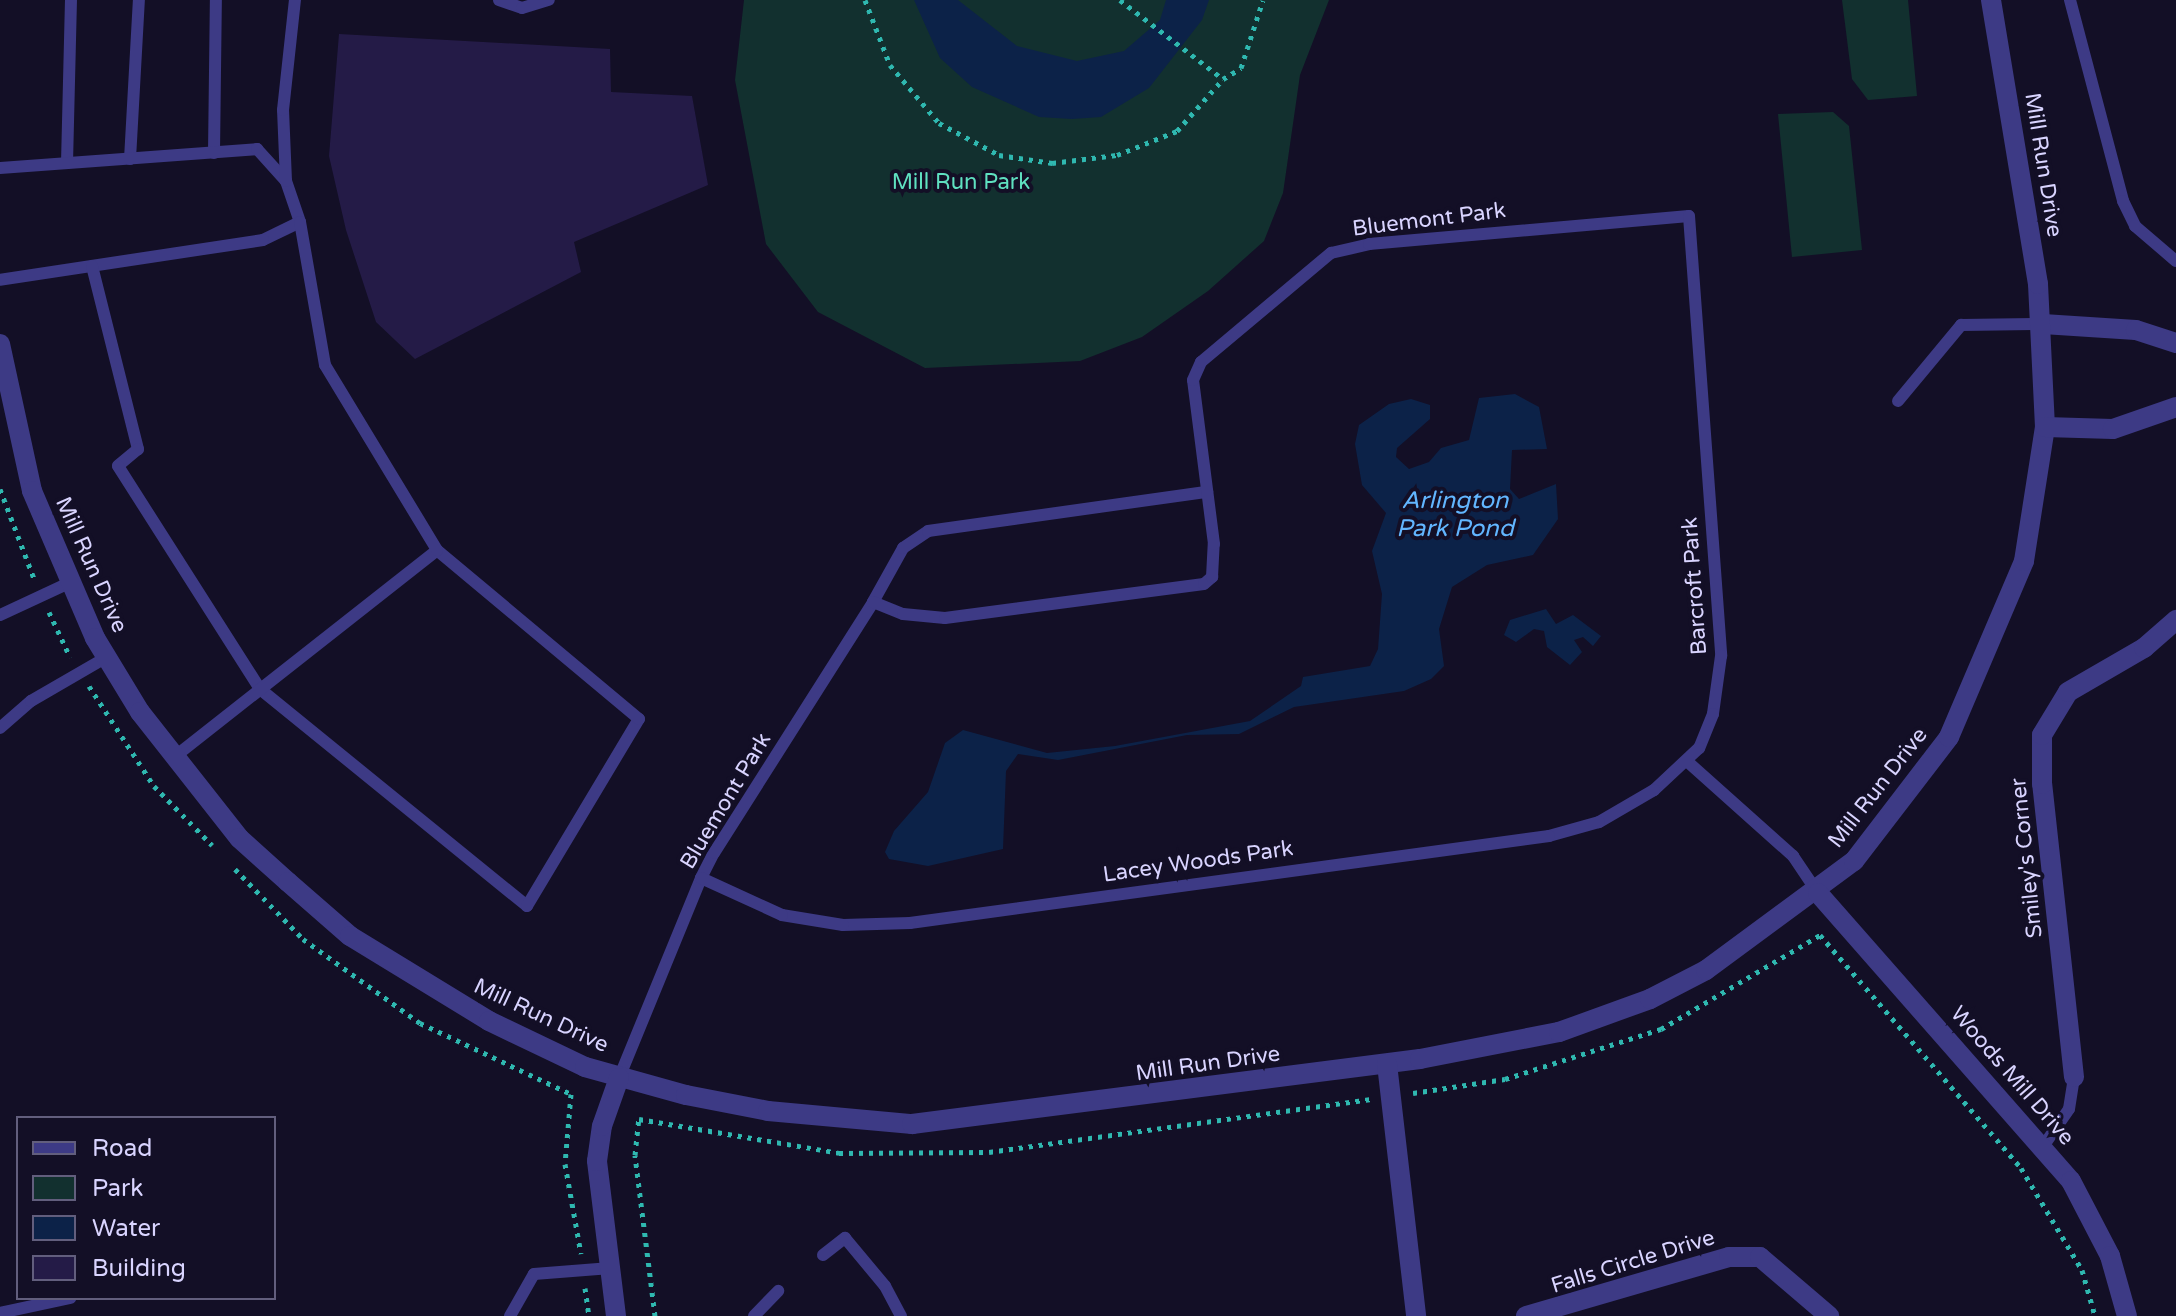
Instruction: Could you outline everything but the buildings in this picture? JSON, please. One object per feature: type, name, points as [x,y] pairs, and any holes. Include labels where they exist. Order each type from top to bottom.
[{"type":"street","name":"Mill Run Drive","points":[[0,344],[2,377],[32,491],[69,583],[107,657],[173,758],[239,838],[350,936],[489,1021],[619,1078],[768,1111],[912,1124],[1387,1064],[1559,1032],[1606,1017],[1706,970],[1818,893],[1903,800],[1963,709],[2024,561],[2045,427],[2043,324],[1991,0]]},
{"type":"street","points":[[2043,324],[2136,330],[2176,343]]},
{"type":"street","points":[[2045,427],[2113,429],[2175,406]]},
{"type":"street","name":"Smiley's Corner","points":[[2074,1077],[2042,784],[2042,735],[2068,692],[2144,648],[2176,620]]},
{"type":"street","name":"Woods Mill Drive","points":[[1818,893],[2071,1181],[2110,1256],[2127,1316]]},
{"type":"street","points":[[1387,1064],[1416,1316]]},
{"type":"street","points":[[616,1316],[597,1161],[619,1078]]},
{"type":"street","name":"Falls Circle Drive","points":[[1526,1316],[1729,1257],[1760,1257],[1829,1316]]},
{"type":"lane","points":[[67,163],[71,0]]},
{"type":"lane","points":[[130,159],[139,0]]},
{"type":"lane","points":[[214,153],[216,0]]},
{"type":"lane","points":[[92,266],[138,449],[118,466],[260,689],[527,906],[639,719],[437,550],[325,365],[300,222],[286,181],[283,110],[295,0]]},
{"type":"lane","points":[[499,0],[522,8],[549,0]]},
{"type":"lane","points":[[2070,0],[2123,201],[2135,226],[2176,261]]},
{"type":"lane","points":[[0,168],[257,149],[286,181]]},
{"type":"lane","name":"Bluemont Park","points":[[873,602],[903,614],[945,618],[1193,588],[1212,577],[1207,492],[1192,396],[1201,362],[1331,253],[1369,244],[1689,216]]},
{"type":"lane","name":"Barcroft Park","points":[[1689,216],[1721,656],[1713,714],[1689,763]]},
{"type":"lane","points":[[0,280],[263,240],[300,222]]},
{"type":"lane","points":[[1898,401],[1961,325],[2043,324]]},
{"type":"lane","name":"Bluemont Park","points":[[619,1078],[701,878],[873,602],[903,548],[928,531],[1207,492]]},
{"type":"lane","points":[[173,758],[437,550]]},
{"type":"lane","points":[[0,615],[69,583]]},
{"type":"lane","points":[[0,728],[31,701],[107,657]]},
{"type":"lane","points":[[1689,763],[1793,856],[1818,893]]},
{"type":"lane","name":"Lacey Woods Park","points":[[701,878],[782,915],[813,921],[965,917],[1549,836],[1599,822],[1689,763]]},
{"type":"lane","name":"Smiley's Corner","points":[[2042,1148],[2069,1109],[2074,1077]]},
{"type":"lane","points":[[823,1255],[845,1238],[885,1286],[901,1316]]},
{"type":"lane","points":[[510,1316],[534,1274],[611,1268]]},
{"type":"lane","points":[[754,1316],[778,1291]]},
{"type":"lane","points":[[0,1313],[61,1300]]},
{"type":"path","points":[[865,0],[890,65],[922,108],[958,136],[1017,160],[1069,162],[1149,144],[1190,121],[1223,79],[1241,68],[1263,0]]},
{"type":"path","points":[[1120,0],[1190,59],[1223,79]]},
{"type":"path","points":[[655,1316],[635,1155],[639,1119],[839,1153],[989,1152],[1505,1079],[1661,1029],[1820,935],[2021,1168],[2082,1270],[2095,1316]]},
{"type":"green space","name":"Mill Run Park","points":[[744,0],[1329,0],[1300,75],[1283,193],[1264,241],[1208,291],[1142,337],[1080,361],[925,368],[818,312],[766,244],[735,80]]},
{"type":"green space","points":[[1842,0],[1908,0],[1917,96],[1868,100],[1852,79]]},
{"type":"green space","points":[[1833,112],[1849,126],[1862,250],[1792,257],[1778,114]]},
{"type":"water","points":[[914,0],[958,0],[1017,46],[1077,61],[1124,51],[1160,20],[1166,0],[1209,0],[1202,20],[1149,88],[1101,117],[1072,119],[1039,117],[972,87],[940,58]]},
{"type":"water","name":"Arlington Park Pond","points":[[1515,394],[1539,407],[1547,449],[1512,450],[1510,489],[1519,499],[1556,484],[1558,519],[1533,555],[1487,565],[1452,587],[1439,629],[1444,666],[1431,679],[1404,691],[1294,707],[1239,734],[1187,735],[1058,760],[1018,754],[1006,771],[1003,849],[928,866],[889,859],[885,852],[894,831],[928,792],[945,743],[963,730],[1047,753],[1115,746],[1250,721],[1301,686],[1303,677],[1370,666],[1378,649],[1382,594],[1372,551],[1386,513],[1362,485],[1355,444],[1359,425],[1389,404],[1411,399],[1430,405],[1430,419],[1397,448],[1396,457],[1409,469],[1429,462],[1441,448],[1469,440],[1479,398]]},
{"type":"water","points":[[1546,609],[1556,624],[1573,615],[1601,636],[1593,646],[1583,637],[1574,640],[1582,652],[1570,665],[1547,647],[1544,631],[1534,629],[1516,642],[1504,635],[1510,620]]}]
